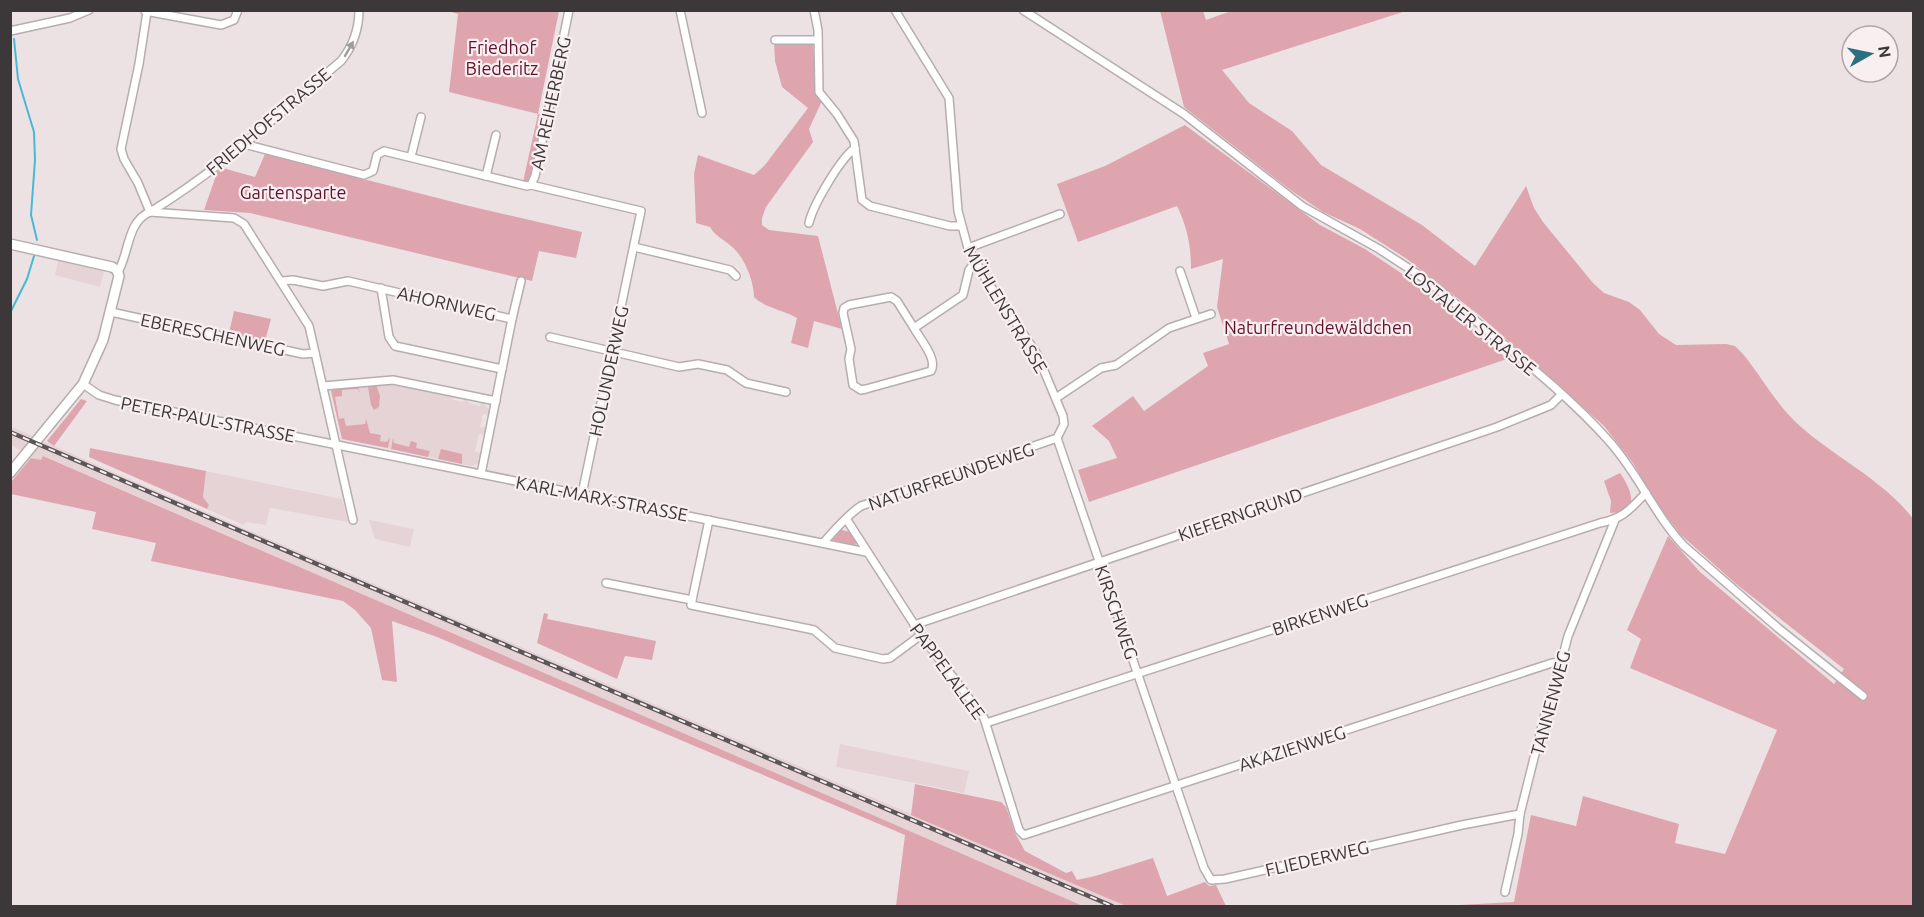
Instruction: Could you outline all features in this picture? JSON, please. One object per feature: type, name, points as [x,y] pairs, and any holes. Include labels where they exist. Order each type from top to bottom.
[{"type":"street","points":[[10,31],[70,18],[89,10]]},
{"type":"street","points":[[238,10],[234,20],[221,26],[146,11],[139,64],[121,149],[150,212],[240,220],[282,281],[307,322],[353,520]]},
{"type":"street","name":"FRIEDHOFSTRASSE","points":[[118,272],[123,265],[131,233],[142,216],[170,201],[244,144],[341,61],[355,36],[359,10]]},
{"type":"street","name":"AM REIHERBERG","points":[[244,144],[366,175],[373,171],[377,155],[381,152],[411,157],[527,186],[531,184],[535,176],[569,10]]},
{"type":"street","points":[[680,10],[702,113]]},
{"type":"street","points":[[814,10],[818,40],[819,92],[854,141],[861,195],[867,205],[950,226],[961,226]]},
{"type":"street","name":"MÜHLENSTRASSE","points":[[895,10],[949,98],[961,226],[975,262],[1012,318],[1028,337],[1037,354],[1061,409],[1064,424],[1057,438]]},
{"type":"street","name":"LOSTAUER STRASSE","points":[[1023,10],[1184,114],[1302,206],[1372,244],[1422,277],[1561,395],[1611,442],[1684,546],[1778,628],[1863,696]]},
{"type":"street","points":[[775,40],[818,40]]},
{"type":"street","points":[[411,157],[421,117]]},
{"type":"street","points":[[486,176],[496,135]]},
{"type":"street","points":[[809,223],[811,212],[817,201],[846,157],[855,148]]},
{"type":"street","name":"HOLUNDERWEG","points":[[531,184],[641,212],[582,494]]},
{"type":"street","points":[[968,248],[1059,214]]},
{"type":"street","points":[[10,244],[110,266],[118,272],[119,280],[100,348],[83,384],[10,473]]},
{"type":"street","points":[[634,247],[730,270],[736,276]]},
{"type":"street","points":[[914,328],[963,295],[969,270],[975,262]]},
{"type":"street","points":[[1179,271],[1196,318]]},
{"type":"street","name":"AHORNWEG","points":[[282,281],[293,280],[323,286],[344,280],[512,319]]},
{"type":"street","name":"AHORNWEG","points":[[481,474],[521,281]]},
{"type":"street","name":"AHORNWEG","points":[[381,288],[389,337],[395,346],[502,369]]},
{"type":"street","points":[[886,297],[894,298],[914,328],[932,359],[934,368],[931,372],[861,390],[854,385],[851,381],[849,359],[851,349],[843,313],[844,308],[886,297]]},
{"type":"street","name":"EBERESCHENWEG","points":[[111,312],[303,354],[315,353]]},
{"type":"street","points":[[1056,398],[1101,368],[1116,365],[1169,328],[1210,314]]},
{"type":"street","points":[[550,337],[679,367],[698,364],[727,370],[746,383],[786,392]]},
{"type":"street","points":[[323,386],[393,380],[495,401]]},
{"type":"street","name":"PETER-PAUL-STRASSE","points":[[83,384],[99,395],[115,400],[337,444]]},
{"type":"street","name":"KIEFERNGRUND","points":[[914,625],[1497,427],[1551,405],[1561,395]]},
{"type":"street","name":"KIRSCHWEG","points":[[1057,438],[1177,786]]},
{"type":"street","name":"NATURFREUNDEWEG","points":[[823,543],[856,509],[867,504],[1057,438]]},
{"type":"street","name":"KARL-MARX-STRASSE","points":[[337,444],[866,552]]},
{"type":"street","name":"BIRKENWEG","points":[[986,723],[1615,520],[1646,493]]},
{"type":"street","points":[[709,520],[691,605],[814,630],[835,648],[883,659],[890,658],[921,635]]},
{"type":"street","name":"PAPPELALLEE","points":[[847,520],[914,625],[986,723],[1014,816],[1023,834]]},
{"type":"street","name":"TANNENWEG","points":[[1505,892],[1518,834],[1520,814],[1560,662],[1568,636],[1615,520]]},
{"type":"street","points":[[606,583],[692,600]]},
{"type":"street","name":"AKAZIENWEG","points":[[1023,834],[1560,662]]},
{"type":"street","name":"FLIEDERWEG","points":[[1177,786],[1211,880],[1520,814]]},
{"type":"shaded area","points":[[58,261],[104,271],[100,287],[55,275]]},
{"type":"shaded area","points":[[393,383],[452,395],[453,400],[463,402],[465,397],[469,403],[480,406],[481,401],[489,409],[489,415],[483,414],[480,427],[487,428],[485,435],[479,434],[475,451],[481,453],[479,463],[472,466],[342,439],[331,391],[334,388]]},
{"type":"shaded area","points":[[10,426],[1126,906],[1083,906],[44,456],[41,461],[34,458],[11,445]]},
{"type":"shaded area","points":[[206,471],[342,499],[348,522],[270,508],[266,525],[246,522],[244,525],[207,509],[209,505],[203,497]]},
{"type":"shaded area","points":[[369,520],[414,529],[410,547],[375,539]]},
{"type":"shaded area","points":[[840,744],[969,771],[964,793],[836,767]]},
{"type":"green space","points":[[1234,10],[1406,11],[1222,70],[1249,103],[1292,131],[1321,165],[1422,225],[1475,266],[1526,186],[1534,208],[1543,222],[1593,283],[1604,293],[1629,302],[1640,310],[1659,334],[1676,345],[1726,344],[1735,346],[1800,426],[1875,481],[1914,520],[1913,906],[1441,906],[1514,902],[1531,815],[1576,826],[1583,796],[1679,824],[1675,843],[1725,854],[1777,730],[1630,668],[1641,639],[1627,630],[1668,536],[1700,572],[1834,684],[1844,669],[1735,583],[1680,534],[1655,501],[1633,463],[1604,426],[1479,315],[1407,259],[1360,229],[1323,212],[1289,189],[1184,107],[1160,11],[1203,11],[1206,20]]},
{"type":"green space","name":"Friedhof Biederitz","points":[[448,11],[559,11],[538,114],[449,92],[458,14]]},
{"type":"green space","points":[[774,42],[811,43],[813,45],[816,94],[822,101],[809,129],[813,142],[766,207],[762,218],[762,225],[769,230],[818,236],[842,329],[814,321],[808,348],[791,343],[797,318],[763,304],[754,297],[750,276],[736,250],[714,233],[710,227],[696,223],[694,174],[698,155],[754,175],[765,165],[808,108],[782,87],[775,61]]},
{"type":"green space","points":[[538,114],[543,115],[531,177],[527,182],[523,182]]},
{"type":"green space","name":"Naturfreundewäldchen","points":[[1185,125],[1320,225],[1365,249],[1436,298],[1507,359],[1089,502],[1078,470],[1117,458],[1109,441],[1092,426],[1133,396],[1144,411],[1208,366],[1203,353],[1229,344],[1217,307],[1223,259],[1191,269],[1188,236],[1177,206],[1078,242],[1057,184],[1105,166]]},
{"type":"green space","name":"Gartensparte","points":[[265,154],[582,232],[576,258],[539,251],[532,281],[250,213],[204,210],[219,167],[255,177]]},
{"type":"green space","points":[[234,311],[271,319],[265,341],[229,333]]},
{"type":"green space","points":[[376,384],[380,396],[379,407],[374,410],[368,387]]},
{"type":"green space","points":[[358,386],[360,394],[358,389],[342,390],[342,396],[335,397],[339,419],[344,418],[346,426],[365,424],[366,419],[370,433],[381,435],[380,441],[387,442],[390,437],[388,448],[342,439],[331,391],[334,388]]},
{"type":"green space","points":[[81,399],[87,401],[54,446],[47,441]]},
{"type":"green space","points":[[393,438],[394,443],[409,447],[411,441],[417,443],[416,448],[430,451],[428,457],[391,449]]},
{"type":"green space","points":[[90,448],[206,471],[203,497],[209,505],[207,509],[89,457]]},
{"type":"green space","points":[[441,449],[462,454],[462,464],[438,459]]},
{"type":"green space","points":[[43,456],[1083,906],[896,906],[905,835],[437,637],[392,621],[397,682],[382,680],[371,628],[355,610],[343,601],[151,561],[156,543],[92,529],[96,512],[11,494],[11,482],[31,458],[41,460]]},
{"type":"green space","points":[[1620,473],[1630,492],[1630,504],[1627,509],[1610,513],[1611,501],[1604,481]]},
{"type":"green space","points":[[841,530],[851,532],[857,541],[855,545],[832,540]]},
{"type":"green space","points":[[544,613],[548,614],[547,619],[656,641],[652,660],[625,656],[617,679],[537,643]]},
{"type":"green space","points":[[915,784],[1001,802],[1006,807],[1015,833],[1025,851],[1066,873],[1072,871],[1077,880],[1153,858],[1167,896],[1205,882],[1209,886],[1216,885],[1226,906],[1126,906],[911,815]]},
{"type":"waterway","points":[[14,39],[18,79],[34,132],[35,160],[31,215],[37,240]]},
{"type":"waterway","points":[[10,313],[27,279],[34,256]]},
{"type":"railway","points":[[10,432],[1112,906]]}]
